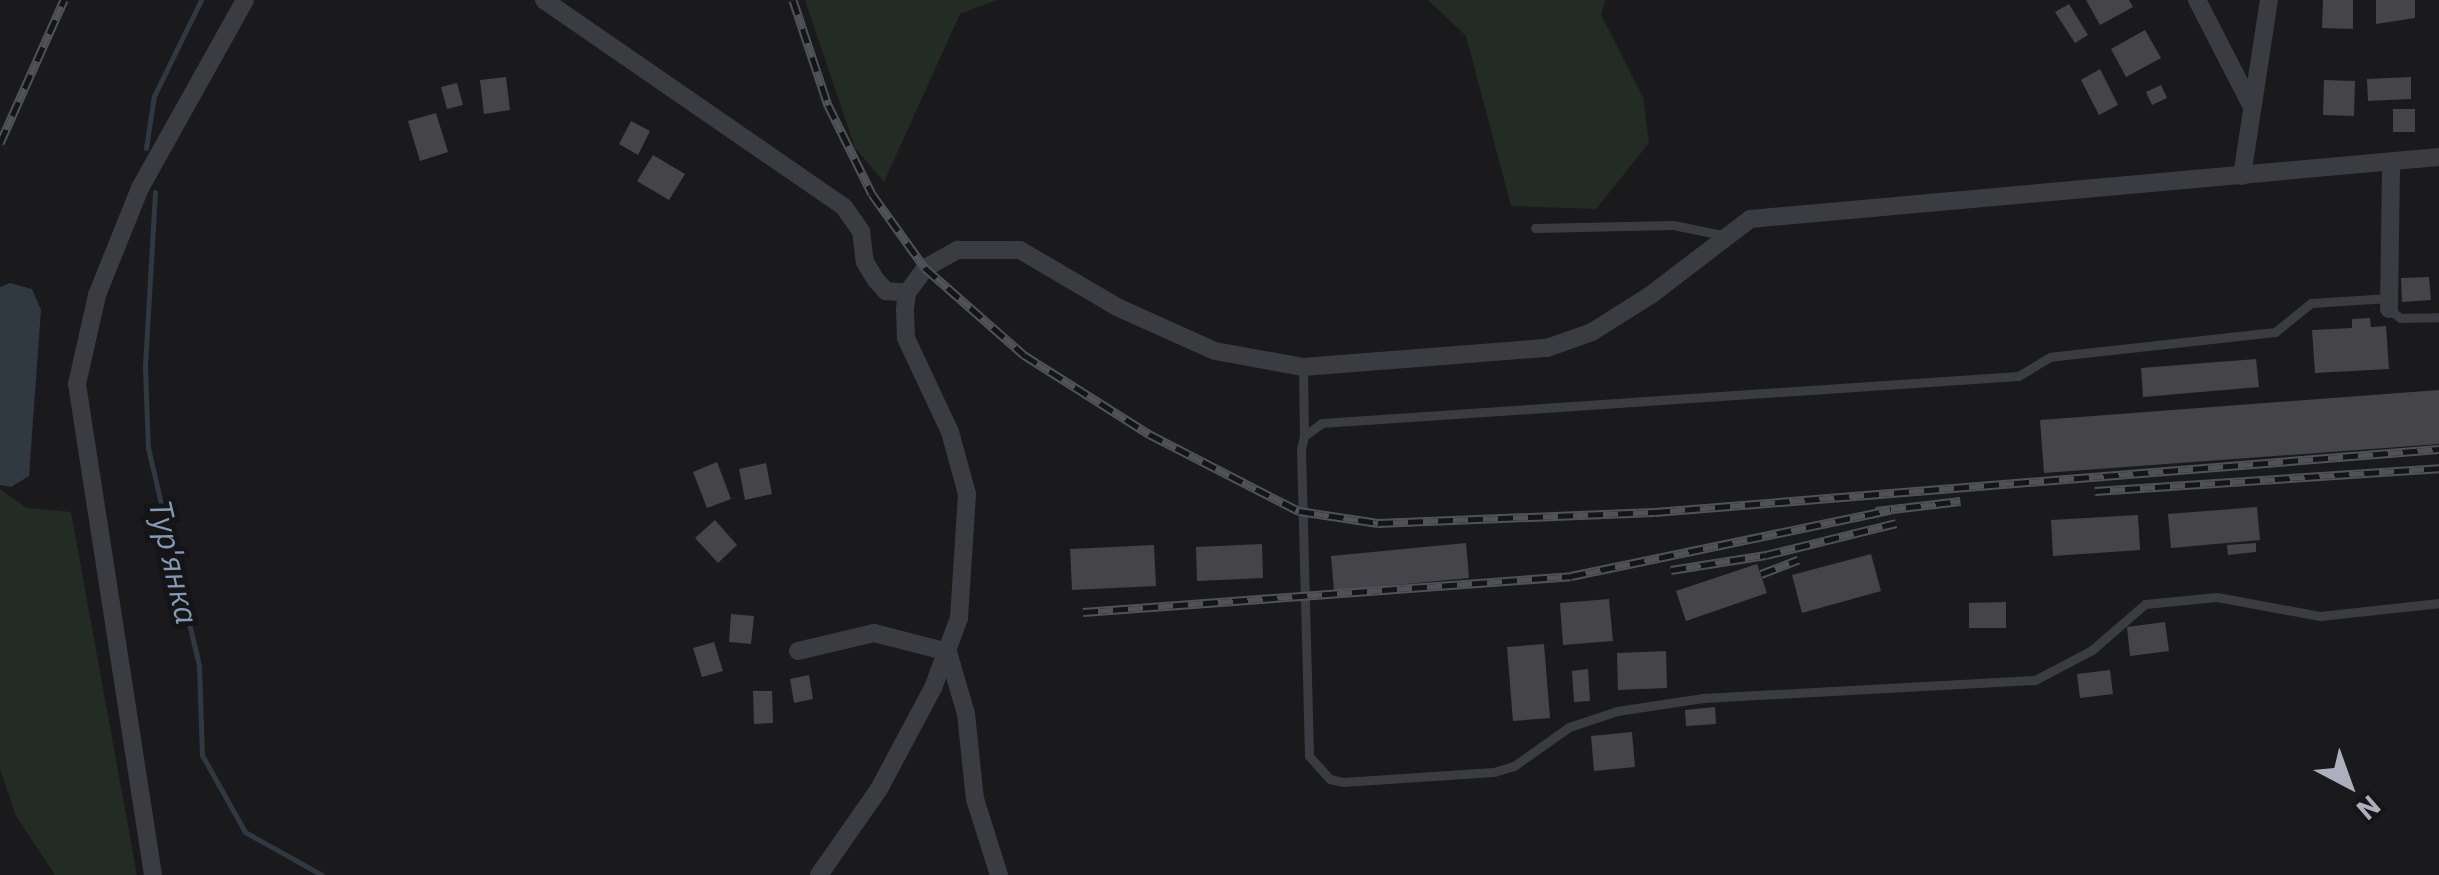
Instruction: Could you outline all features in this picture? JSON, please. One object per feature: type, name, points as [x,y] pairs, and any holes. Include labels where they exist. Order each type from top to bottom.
[{"type":"street","points":[[153,875],[76,384],[97,295],[140,188],[246,0]]},
{"type":"street","points":[[544,0],[844,207],[861,231],[865,262],[876,280],[886,291],[907,292]]},
{"type":"street","points":[[2197,0],[2252,108]]},
{"type":"street","points":[[2242,176],[2269,0]]},
{"type":"street","points":[[819,875],[879,789],[948,652],[958,618],[967,494],[950,432],[906,338],[907,292],[925,268],[958,250],[1020,250],[1051,262],[1117,307],[1214,351],[1304,368],[1547,348],[1592,332],[1750,220],[2439,158]]},
{"type":"street","points":[[2388,303],[2391,162]]},
{"type":"street","points":[[798,651],[874,633],[948,652]]},
{"type":"street","points":[[948,652],[966,714],[975,799],[999,875]]},
{"type":"lane","points":[[1535,228],[1672,225],[1728,236]]},
{"type":"lane","points":[[1304,436],[1335,421],[2018,376],[2050,358],[2275,332],[2311,303],[2388,303],[2400,318],[2439,318]]},
{"type":"lane","points":[[1304,368],[1299,511],[1309,756],[1330,779],[1343,782],[1494,772],[1514,766],[1569,727],[1618,711],[1703,698],[2035,680],[2092,650],[2145,604],[2217,597],[2320,616],[2439,603]]},
{"type":"shaded area","points":[[805,0],[997,0],[960,14],[884,182],[855,148]]},
{"type":"shaded area","points":[[1428,0],[1605,0],[1601,15],[1643,97],[1649,143],[1596,209],[1511,206],[1466,36]]},
{"type":"shaded area","points":[[10,283],[32,289],[41,310],[29,476],[11,487],[0,485],[0,287]]},
{"type":"shaded area","points":[[0,489],[27,508],[71,512],[137,875],[55,875],[16,816],[0,769]]},
{"type":"building","points":[[2086,0],[2129,0],[2133,7],[2100,25]]},
{"type":"building","points":[[2323,0],[2353,0],[2353,29],[2322,28]]},
{"type":"building","points":[[2376,0],[2415,0],[2415,18],[2376,24]]},
{"type":"building","points":[[2069,4],[2088,35],[2075,43],[2055,12]]},
{"type":"building","points":[[2145,30],[2161,58],[2126,77],[2111,49]]},
{"type":"building","points":[[2100,69],[2118,105],[2099,115],[2081,80]]},
{"type":"building","points":[[506,77],[510,110],[484,114],[480,80]]},
{"type":"building","points":[[2411,77],[2411,99],[2368,101],[2367,79]]},
{"type":"building","points":[[2324,80],[2355,81],[2354,116],[2323,115]]},
{"type":"building","points":[[457,83],[463,105],[447,109],[441,87]]},
{"type":"building","points":[[2161,85],[2167,98],[2152,105],[2146,92]]},
{"type":"building","points":[[2393,109],[2415,109],[2415,132],[2393,132]]},
{"type":"building","points":[[436,113],[448,152],[420,161],[408,121]]},
{"type":"building","points":[[631,121],[650,131],[638,155],[619,144]]},
{"type":"building","points":[[653,155],[685,174],[669,200],[637,181]]},
{"type":"building","points":[[2429,277],[2431,300],[2402,302],[2401,278]]},
{"type":"building","points":[[2370,318],[2371,327],[2386,326],[2389,369],[2315,373],[2312,330],[2352,328],[2352,319]]},
{"type":"building","points":[[2256,359],[2259,387],[2143,397],[2141,368]]},
{"type":"building","points":[[2439,390],[2439,444],[2044,473],[2040,420]]},
{"type":"building","points":[[717,462],[731,499],[707,508],[693,472]]},
{"type":"building","points":[[766,463],[772,494],[745,500],[739,469]]},
{"type":"building","points":[[2257,507],[2260,540],[2171,548],[2168,514]]},
{"type":"building","points":[[2138,515],[2140,550],[2053,556],[2051,520]]},
{"type":"building","points":[[715,520],[737,545],[718,563],[695,538]]},
{"type":"building","points":[[1466,543],[1469,578],[1334,591],[1331,556]]},
{"type":"building","points":[[2256,543],[2256,552],[2228,555],[2227,545]]},
{"type":"building","points":[[1262,544],[1263,578],[1197,581],[1196,547]]},
{"type":"building","points":[[1154,545],[1156,586],[1072,590],[1070,549]]},
{"type":"building","points":[[1871,554],[1881,591],[1802,613],[1792,575]]},
{"type":"building","points":[[1757,564],[1767,593],[1686,621],[1676,591]]},
{"type":"building","points":[[1609,599],[1613,641],[1563,645],[1560,603]]},
{"type":"building","points":[[2006,602],[2006,628],[1969,628],[1969,603]]},
{"type":"building","points":[[731,614],[754,616],[751,644],[729,642]]},
{"type":"building","points":[[2165,622],[2169,651],[2130,656],[2127,627]]},
{"type":"building","points":[[714,642],[723,671],[702,677],[693,648]]},
{"type":"building","points":[[1544,644],[1550,718],[1513,721],[1507,647]]},
{"type":"building","points":[[1666,651],[1667,688],[1618,690],[1617,653]]},
{"type":"building","points":[[1588,669],[1590,701],[1574,702],[1572,671]]},
{"type":"building","points":[[2110,670],[2113,694],[2080,698],[2077,674]]},
{"type":"building","points":[[809,675],[813,699],[794,703],[790,679]]},
{"type":"building","points":[[753,691],[772,691],[773,723],[754,724]]},
{"type":"building","points":[[1715,707],[1716,724],[1686,726],[1685,710]]},
{"type":"building","points":[[1632,732],[1635,767],[1594,771],[1591,736]]},
{"type":"waterway","name":"Тур'янка","points":[[146,148],[154,96],[201,0]]},
{"type":"waterway","name":"Тур'янка","points":[[155,192],[145,368],[148,448],[199,666],[202,755],[245,832],[322,875]]},
{"type":"railway","points":[[0,143],[64,0]]},
{"type":"railway","points":[[793,0],[828,105],[872,194],[925,268],[1024,355],[1149,434],[1299,511],[1378,523],[1655,512],[2439,449]]},
{"type":"railway","points":[[2095,491],[2439,468]]},
{"type":"railway","points":[[1876,511],[1960,501]]},
{"type":"railway","points":[[1083,612],[1571,576],[1890,510]]},
{"type":"railway","points":[[1671,570],[1766,555],[1896,523]]},
{"type":"railway","points":[[1761,574],[1798,560]]}]
